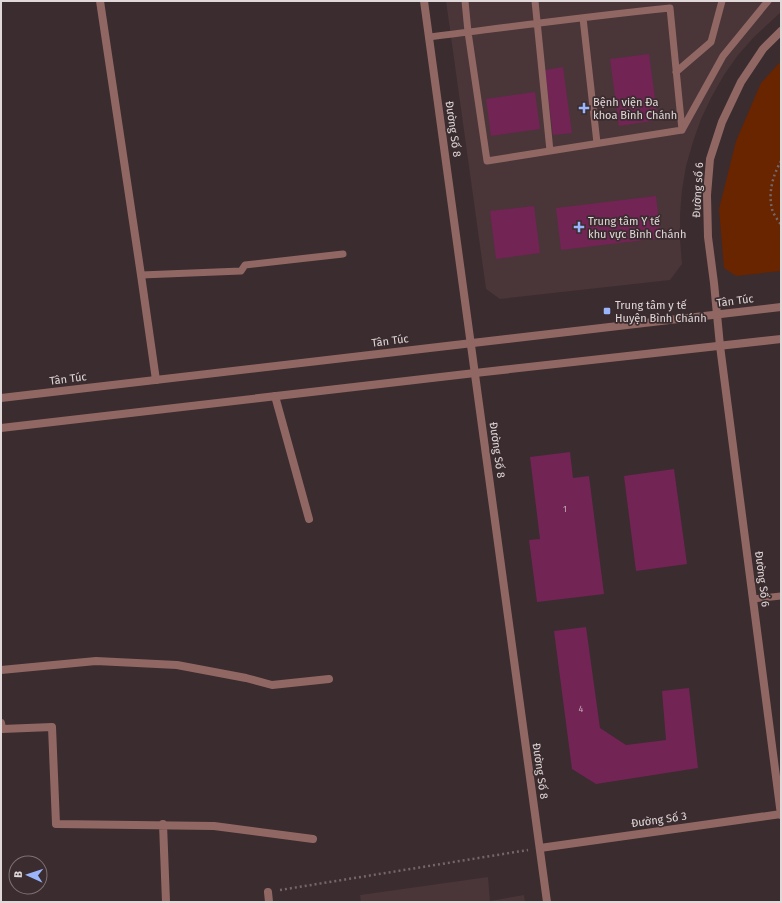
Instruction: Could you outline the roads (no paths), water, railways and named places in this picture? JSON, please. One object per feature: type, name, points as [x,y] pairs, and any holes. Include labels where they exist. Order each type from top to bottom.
[{"type":"street","points":[[100,1],[142,275],[156,380]]},
{"type":"street","name":"Đường Số 8","points":[[424,1],[547,902]]},
{"type":"street","name":"Đường số 6","points":[[720,346],[708,237],[707,195],[710,159],[722,122],[741,82],[763,49],[781,31]]},
{"type":"street","name":"Tân Túc","points":[[1,398],[781,307]]},
{"type":"street","points":[[1,428],[781,339]]},
{"type":"street","name":"Đường Số 6","points":[[720,346],[781,814]]},
{"type":"street","points":[[275,396],[309,519]]},
{"type":"street","points":[[1,670],[96,661],[177,665],[246,678],[272,685],[329,679]]},
{"type":"street","points":[[1,723],[2,728],[52,727],[56,824],[163,824],[214,826],[313,839]]},
{"type":"street","name":"Đường Số 3","points":[[540,848],[781,814]]},
{"type":"street","points":[[163,824],[166,902]]},
{"type":"street","points":[[268,892],[269,902]]},
{"type":"lane","points":[[464,1],[487,160],[682,130]]},
{"type":"lane","points":[[535,1],[550,150]]},
{"type":"lane","points":[[676,72],[711,42],[722,1]]},
{"type":"lane","points":[[682,130],[722,56],[768,1]]},
{"type":"lane","points":[[429,37],[670,8],[682,130]]},
{"type":"lane","points":[[583,18],[597,143]]},
{"type":"lane","points":[[142,275],[241,271],[246,265],[343,254]]},
{"type":"lane","points":[[753,599],[781,596]]},
{"type":"place","name":"Bệnh viện Đa khoa Bình Chánh","points":[[584,108]]},
{"type":"place","name":"Trung tâm Y tế khu vực Bình Chánh","points":[[579,227]]},
{"type":"place","name":"Trung tâm y tế Huyện Bình Chánh","points":[[607,311]]}]
